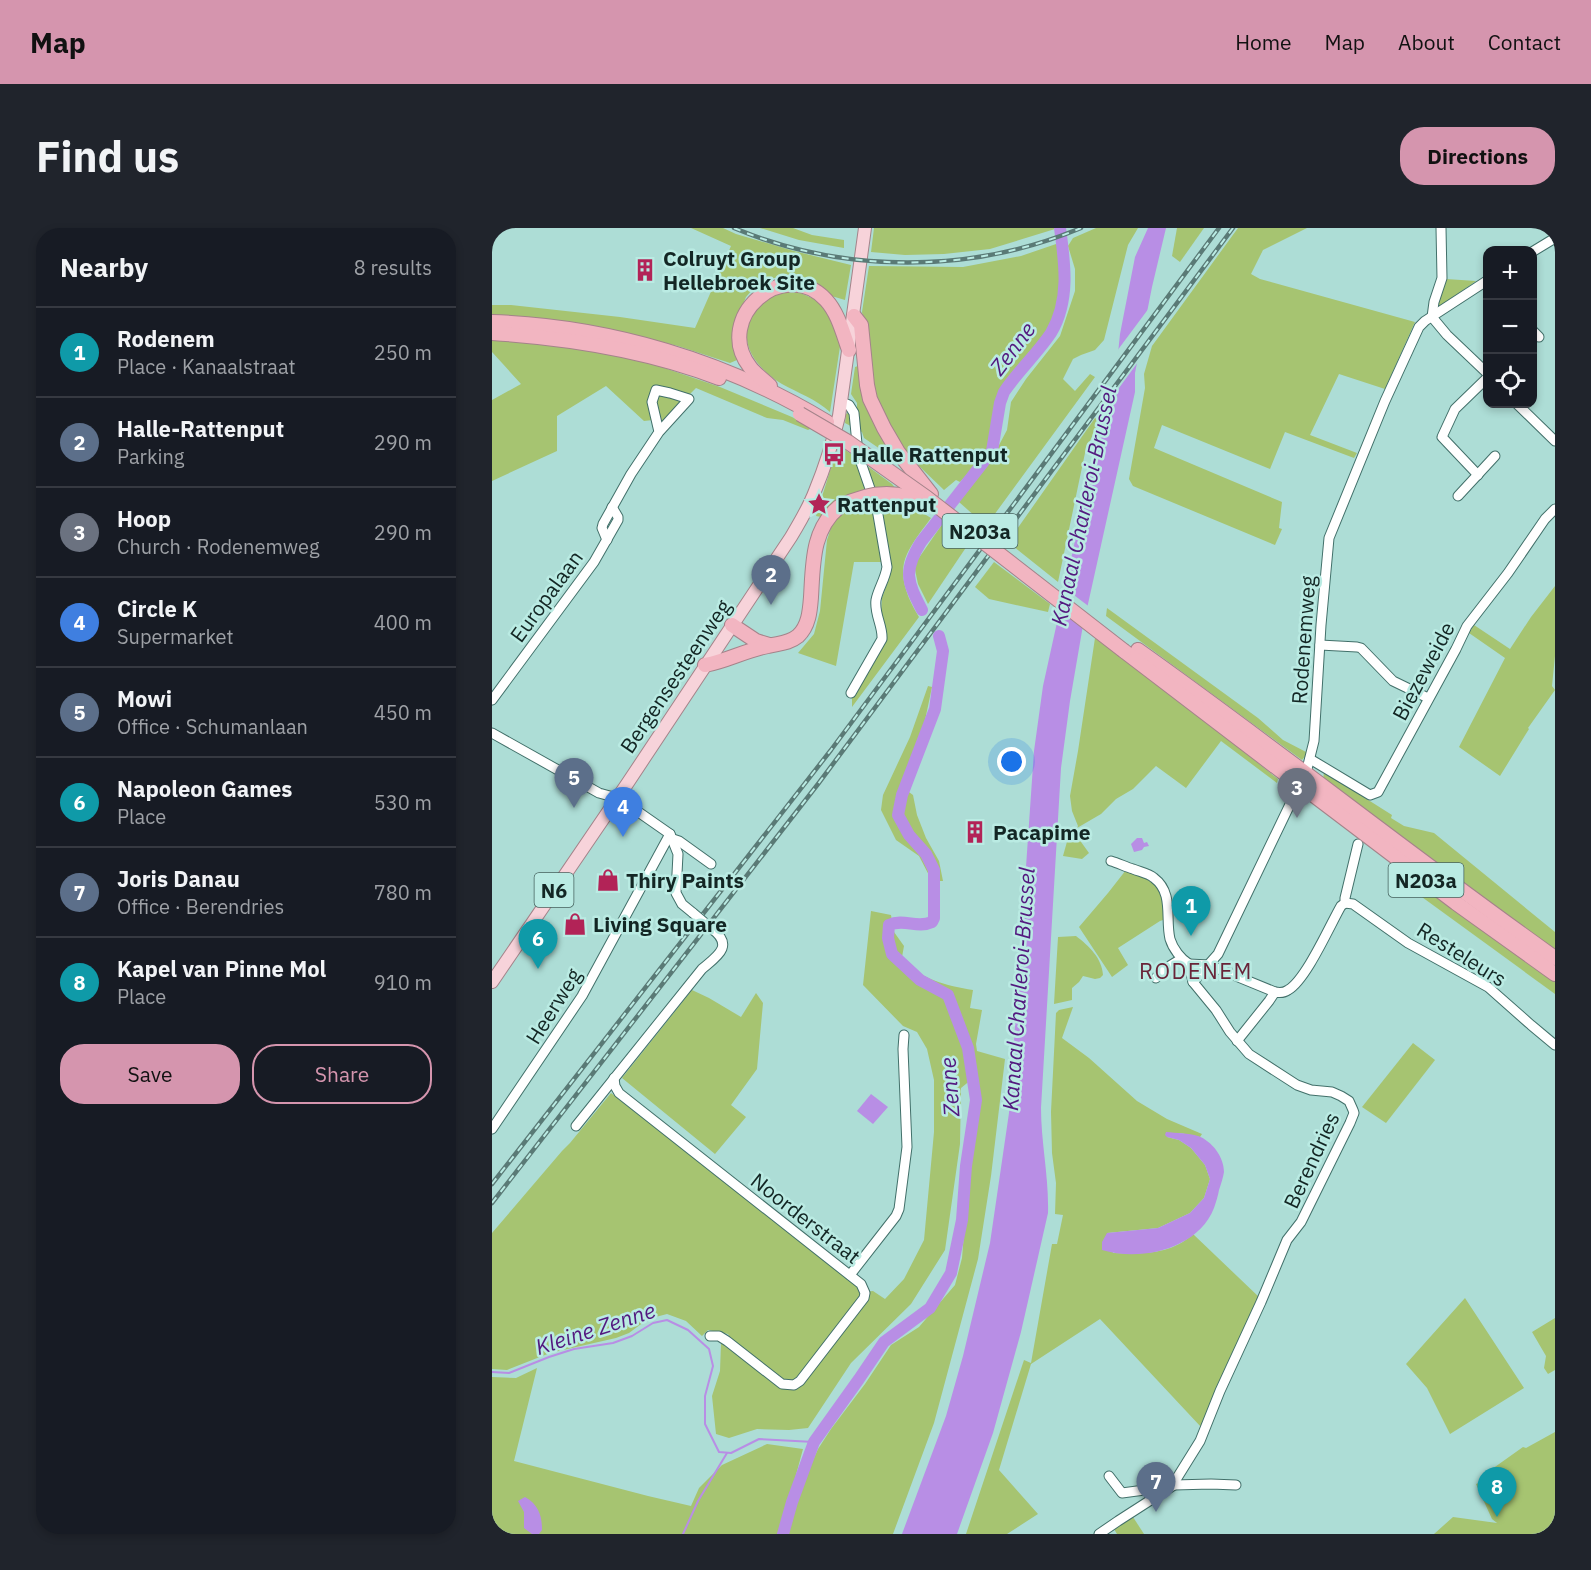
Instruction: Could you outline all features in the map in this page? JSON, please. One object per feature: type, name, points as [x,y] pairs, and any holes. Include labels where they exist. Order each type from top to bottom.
[{"type":"highway","points":[[783,397],[750,368],[739,342],[740,328],[748,308],[765,292],[778,287],[794,285],[817,292],[826,300],[834,313],[849,350]]},
{"type":"highway","points":[[854,316],[861,325],[870,399],[898,453],[931,494]]},
{"type":"highway","name":"N203a","points":[[492,322],[548,326],[651,346],[716,368],[783,397],[934,504],[1126,647],[1231,717],[1456,903],[1555,974]]},
{"type":"highway","name":"N203a","points":[[492,333],[580,342],[657,359],[714,376],[802,411],[851,436],[931,494],[1126,647]]},
{"type":"highway","points":[[705,665],[722,662],[769,645],[788,642],[799,635],[807,621],[810,609],[813,563],[818,539],[825,521],[839,507],[868,495],[903,496],[921,502],[957,523]]},
{"type":"highway","points":[[732,625],[756,641],[769,645]]},
{"type":"highway","name":"N203a","points":[[1302,778],[1555,958]]},
{"type":"main road","name":"Bergensesteenweg","points":[[493,978],[617,798],[791,537],[815,492],[834,438],[842,402],[865,228]]},
{"type":"street","points":[[1440,228],[1442,278],[1432,317],[1483,370]]},
{"type":"street","points":[[1537,250],[1554,240]]},
{"type":"street","points":[[1432,317],[1483,285]]},
{"type":"street","name":"Rodenemweg","points":[[1193,982],[1218,954],[1310,759],[1314,741],[1329,538],[1385,401],[1419,327],[1432,317]]},
{"type":"street","points":[[1478,475],[1442,437],[1455,410],[1483,380]]},
{"type":"street","name":"Europalaan","points":[[492,700],[594,562],[607,540],[602,528],[603,524],[631,474],[659,432],[689,399],[656,390],[652,402],[659,432]]},
{"type":"street","points":[[842,402],[849,405],[854,413],[858,454],[876,508],[887,567],[886,577],[876,601],[882,639],[851,693]]},
{"type":"street","points":[[1521,408],[1555,441]]},
{"type":"street","points":[[1458,496],[1496,456]]},
{"type":"street","name":"Biezeweide","points":[[1310,759],[1370,795],[1378,792],[1467,626],[1508,573],[1545,519],[1555,509]]},
{"type":"street","points":[[1320,645],[1361,648],[1393,681],[1428,698]]},
{"type":"street","points":[[492,733],[599,794],[617,798],[711,864]]},
{"type":"street","points":[[576,1126],[702,969],[720,954],[723,947],[718,934],[682,904],[676,893],[678,854],[671,837]]},
{"type":"street","name":"Heerweg","points":[[492,1129],[582,996],[671,837]]},
{"type":"street","points":[[1156,978],[1163,970],[1185,961],[1209,965],[1275,992],[1286,992],[1302,976],[1341,906],[1345,903],[1358,844]]},
{"type":"street","points":[[1111,861],[1153,876],[1164,889],[1170,939],[1185,961],[1193,982],[1237,1041],[1275,992]]},
{"type":"street","name":"Resteleurs","points":[[1345,903],[1353,904],[1408,943],[1488,987],[1555,1045]]},
{"type":"street","points":[[850,1275],[899,1209],[907,1147],[904,1035]]},
{"type":"street","name":"Berendries","points":[[1099,1534],[1174,1485],[1200,1441],[1287,1240],[1301,1222],[1354,1113],[1352,1105],[1341,1095],[1297,1085],[1249,1054],[1237,1041]]},
{"type":"street","name":"Noorderstraat","points":[[614,1078],[619,1093],[850,1275],[861,1284],[865,1293],[864,1298],[800,1381],[794,1385],[782,1384],[728,1341],[719,1336],[710,1336]]},
{"type":"street","points":[[1109,1476],[1122,1493],[1152,1489],[1157,1496]]},
{"type":"street","points":[[1174,1485],[1236,1485]]},
{"type":"green space","points":[[691,228],[723,228],[794,251],[851,265],[845,300],[828,295],[811,283],[798,278],[774,278],[758,283],[746,297],[737,319],[737,360],[730,363],[678,346],[596,326],[492,316],[492,305],[511,305],[695,328],[731,246]]},
{"type":"green space","points":[[760,228],[793,228],[812,235],[844,240],[844,248],[799,240]]},
{"type":"green space","points":[[874,228],[1055,229],[990,249],[905,255],[871,252]]},
{"type":"green space","points":[[1096,228],[1138,228],[1128,245],[1104,340],[1095,350],[1073,359],[1063,379],[1075,391],[1090,374],[1095,377],[986,526],[959,502],[998,447],[1007,430],[1011,402],[1060,336],[1075,291],[1075,269],[1068,246],[1073,238]]},
{"type":"green space","points":[[1177,228],[1204,228],[1180,262],[1172,256]]},
{"type":"green space","points":[[1238,228],[1307,228],[1263,250],[1251,274],[1260,279],[1415,322],[1385,389],[1339,374],[1310,435],[1357,453],[1354,458],[1285,432],[1270,469],[1162,425],[1154,448],[1282,502],[1279,528],[1282,529],[1275,545],[1133,486],[1129,479],[1145,388],[1144,374],[1152,346]]},
{"type":"green space","points":[[1059,243],[1060,305],[1050,327],[1007,386],[998,403],[990,449],[960,482],[956,480],[944,490],[897,441],[880,408],[870,371],[862,312],[869,266],[963,267],[1021,256]]},
{"type":"green space","points":[[1446,279],[1476,281],[1439,307]]},
{"type":"green space","points":[[779,292],[798,292],[812,298],[824,306],[833,317],[841,340],[830,412],[774,379],[760,366],[750,351],[747,334],[751,316],[758,307]]},
{"type":"green space","points":[[492,338],[543,341],[641,360],[720,387],[792,417],[812,428],[808,430],[783,420],[767,418],[696,388],[655,429],[653,420],[644,421],[606,386],[557,416],[557,451],[492,481],[492,400],[521,384],[492,352]]},
{"type":"green space","points":[[858,366],[871,414],[887,447],[883,451],[864,438],[862,432],[845,423],[846,414],[857,408],[857,403],[851,394],[855,367]]},
{"type":"green space","points":[[1095,418],[1099,420],[1085,453],[1058,582],[1008,542]]},
{"type":"green space","points":[[844,449],[897,490],[821,517],[816,516],[834,458]]},
{"type":"green space","points":[[872,501],[885,562],[854,562],[836,666],[798,653],[814,634],[820,611],[827,540],[834,519],[859,504]]},
{"type":"green space","points":[[880,501],[907,506],[931,518],[909,549],[903,570],[905,587],[919,617],[852,707],[852,697],[857,686],[885,641],[886,630],[881,614],[882,598],[890,576],[891,561]]},
{"type":"green space","points":[[943,523],[969,543],[928,604],[918,584],[914,565]]},
{"type":"green space","points":[[994,562],[1050,604],[1048,612],[989,599],[975,587]]},
{"type":"green space","points":[[1555,586],[1555,656],[1552,686],[1555,690],[1528,728],[1500,776],[1459,747],[1505,658],[1469,633],[1474,625],[1510,649]]},
{"type":"green space","points":[[1107,608],[1258,718],[1283,740],[1308,753],[1302,760],[1106,616]]},
{"type":"green space","points":[[1095,638],[1214,728],[1278,779],[1277,783],[1221,741],[1186,788],[1156,766],[1133,789],[1116,799],[1101,814],[1077,828],[1070,796]]},
{"type":"green space","points":[[928,686],[932,687],[920,744],[906,790],[913,795],[917,815],[926,838],[939,861],[943,881],[932,881],[919,856],[896,840],[881,810],[883,795],[910,737]]},
{"type":"green space","points":[[1324,772],[1392,815],[1391,818],[1404,826],[1434,833],[1555,932],[1555,951],[1323,780]]},
{"type":"green space","points":[[1070,831],[1076,835],[1089,853],[1082,859],[1063,856]]},
{"type":"green space","points":[[1126,870],[1147,877],[1162,890],[1166,919],[1118,948],[1128,965],[1112,977],[1079,927]]},
{"type":"green space","points":[[1411,877],[1555,982],[1555,994],[1404,884]]},
{"type":"green space","points":[[871,911],[891,915],[894,932],[904,946],[902,957],[916,971],[943,984],[973,990],[970,1008],[982,1010],[976,1044],[977,1051],[1005,1059],[991,1176],[978,1259],[934,1423],[893,1534],[786,1534],[802,1485],[818,1449],[831,1429],[891,1345],[919,1327],[955,1285],[962,1258],[970,1161],[979,1112],[977,1075],[961,1088],[960,1144],[945,1250],[911,1304],[851,1363],[808,1428],[757,1429],[729,1438],[716,1434],[712,1396],[720,1371],[721,1343],[740,1357],[728,1334],[708,1330],[702,1336],[686,1321],[667,1314],[648,1319],[629,1333],[616,1338],[550,1353],[507,1370],[492,1369],[492,1233],[611,1093],[858,1286],[860,1292],[873,1291],[885,1299],[904,1279],[924,1240],[934,1132],[934,1080],[927,1049],[917,1032],[903,1026],[863,985]]},
{"type":"green space","points":[[1076,936],[1090,948],[1097,958],[1103,975],[1095,979],[1083,976],[1072,988],[1072,1000],[1054,1004],[1058,937]]},
{"type":"green space","points":[[692,990],[741,1017],[756,993],[763,1003],[757,1069],[731,1105],[746,1117],[715,1154],[622,1078]]},
{"type":"green space","points":[[1073,1007],[1062,1038],[1089,1058],[1137,1101],[1167,1119],[1202,1134],[1200,1137],[1180,1133],[1167,1137],[1179,1140],[1191,1148],[1205,1165],[1210,1179],[1204,1198],[1190,1213],[1158,1228],[1107,1233],[1113,1253],[1145,1253],[1165,1250],[1193,1234],[1260,1298],[1201,1427],[1100,1319],[1031,1364],[999,1470],[1038,1514],[1007,1534],[966,1534],[1024,1360],[1031,1363],[1052,1244],[1057,1244],[1063,1215],[1055,1214],[1056,1183],[1052,1153],[1051,1112],[1056,1013],[1059,1010]]},
{"type":"green space","points":[[1413,1043],[1435,1060],[1386,1123],[1362,1107]]},
{"type":"green space","points":[[1465,1298],[1524,1388],[1450,1434],[1427,1388],[1406,1364]]},
{"type":"green space","points":[[1555,1318],[1555,1370],[1548,1374],[1544,1368],[1546,1356],[1532,1332]]},
{"type":"green space","points":[[537,1368],[514,1461],[691,1506],[699,1488],[722,1465],[767,1444],[803,1449],[780,1534],[492,1534],[492,1377],[516,1378]]},
{"type":"green space","points":[[1555,1432],[1555,1534],[1434,1534],[1453,1517],[1497,1523],[1492,1519],[1476,1484],[1488,1480],[1485,1474],[1523,1447],[1526,1448]]},
{"type":"green space","points":[[1133,1517],[1144,1534],[1117,1534],[1114,1529]]},
{"type":"water","name":"Kanaal Charleroi-Brussel","points":[[1148,228],[1166,228],[1135,373],[1135,392],[1082,631],[1061,768],[1041,1108],[1048,1213],[1021,1332],[993,1433],[957,1534],[902,1534],[946,1416],[990,1243],[1009,1113],[1034,751],[1043,686],[1095,450],[1106,429],[1115,383],[1120,334],[1135,257]]},
{"type":"water","points":[[1137,838],[1142,838],[1149,846],[1134,852],[1131,844]]},
{"type":"water","points":[[871,1094],[888,1107],[873,1124],[857,1111]]},
{"type":"water","points":[[1166,1132],[1203,1138],[1219,1155],[1224,1172],[1214,1208],[1206,1222],[1195,1234],[1167,1249],[1134,1254],[1102,1250],[1102,1242],[1107,1233],[1158,1228],[1190,1213],[1204,1198],[1210,1179],[1205,1165],[1191,1148],[1179,1140],[1167,1137]]},
{"type":"water","points":[[525,1497],[539,1511],[542,1530],[539,1534],[532,1534],[524,1528],[524,1512],[518,1501]]},
{"type":"pier","points":[[1152,304],[1141,358],[1108,403],[1114,355]]},
{"type":"pier","points":[[1062,586],[1091,608],[1086,628],[1058,607]]},
{"type":"waterway","name":"Zenne","points":[[922,610],[909,576],[915,552],[992,451],[1004,392],[1046,341],[1057,321],[1064,295],[1060,228]]},
{"type":"waterway","name":"Zenne","points":[[783,1534],[814,1442],[884,1342],[930,1308],[951,1273],[962,1220],[966,1166],[976,1100],[968,1048],[948,995],[920,980],[892,954],[888,938],[889,925],[895,923],[926,924],[932,922],[934,918],[934,870],[926,854],[909,835],[898,815],[902,795],[935,709],[943,651],[939,636]]},
{"type":"waterway","name":"Kleine Zenne","points":[[492,1372],[509,1373],[574,1349],[613,1343],[632,1336],[653,1323],[667,1320],[688,1330],[709,1349],[713,1366],[705,1396],[705,1424],[719,1452],[731,1453],[759,1439],[814,1442]]},
{"type":"waterway","points":[[683,1534],[698,1501],[727,1453]]},
{"type":"railway","points":[[734,228],[776,243],[819,254],[863,260],[908,262],[952,260],[996,254],[1039,243],[1081,228]]},
{"type":"railway","points":[[492,1184],[831,750],[1219,228]]},
{"type":"railway","points":[[492,1203],[818,784],[1233,228]]},
{"type":"place","name":"Colruyt Group Hellebroek Site","points":[[645,270]]},
{"type":"place","name":"Halle Rattenput","points":[[834,454]]},
{"type":"place","name":"Rattenput","points":[[819,504]]},
{"type":"place","name":"Halle-Rattenput","points":[[771,605]]},
{"type":"place","name":"Mowi","points":[[574,808]]},
{"type":"place","name":"Hoop","points":[[1297,818]]},
{"type":"place","name":"Pacapime","points":[[975,832]]},
{"type":"place","name":"Circle K","points":[[623,837]]},
{"type":"place","name":"Thiry Paints","points":[[608,880]]},
{"type":"place","name":"Living Square","points":[[575,924]]},
{"type":"place","name":"Rodenem","points":[[1191,936]]},
{"type":"place","name":"Napoleon Games","points":[[538,969]]},
{"type":"place","name":"Joris Danau","points":[[1156,1512]]},
{"type":"place","name":"Kapel van Pinne Mol","points":[[1497,1517]]},
{"type":"district","name":"RODENEM","points":[[1196,970]]}]
